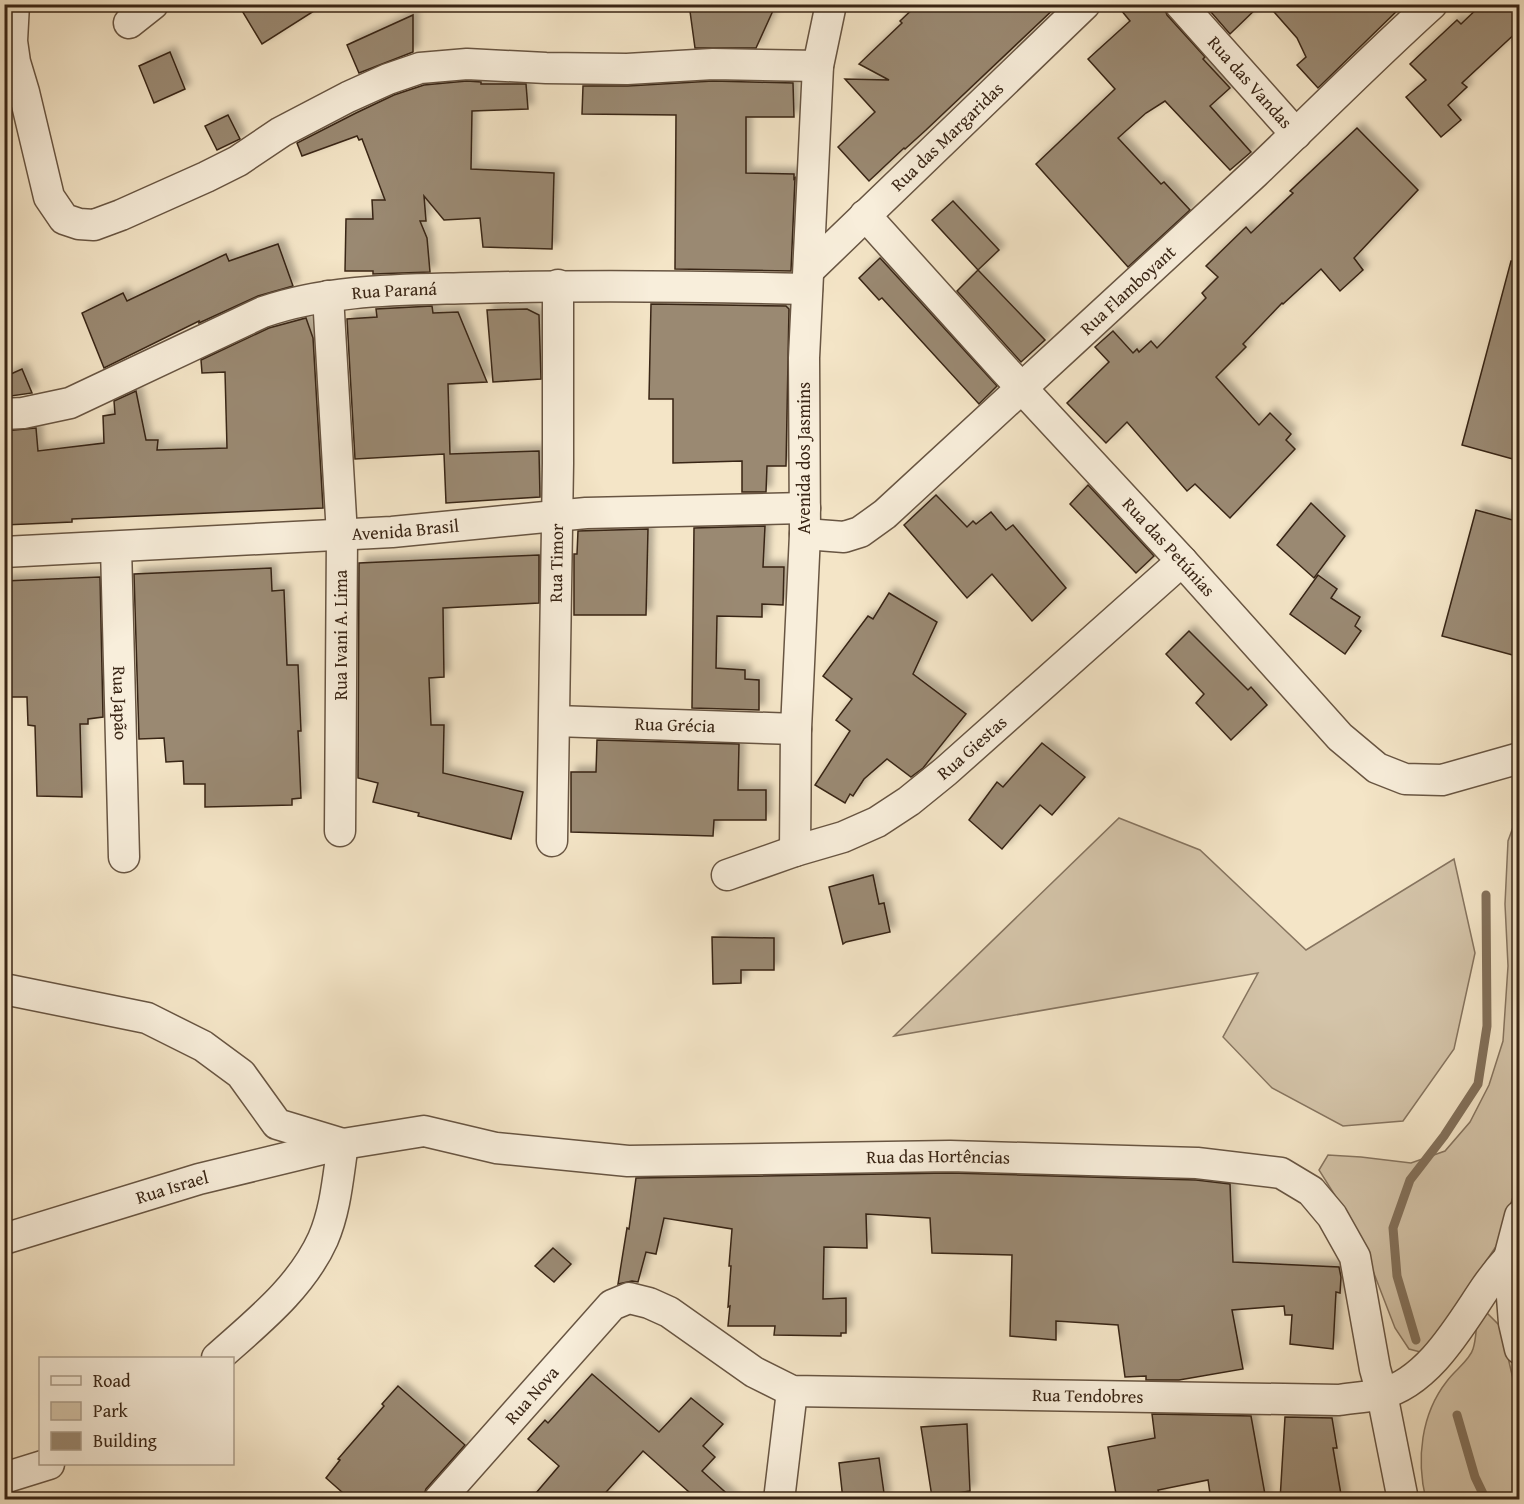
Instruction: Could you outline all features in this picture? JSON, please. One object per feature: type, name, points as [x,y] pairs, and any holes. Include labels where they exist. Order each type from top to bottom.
[{"type":"street","points":[[14,4],[12,41],[15,62],[49,197],[64,219],[79,224],[94,225],[112,219],[206,177],[238,161],[280,132],[348,97],[420,68],[467,64],[618,69],[713,64],[818,66]]},
{"type":"street","points":[[129,23],[153,4]]},
{"type":"street","name":"Avenida dos Jasmins","points":[[795,851],[796,729],[805,521],[804,358],[818,66],[831,4]]},
{"type":"street","name":"Rua das Margaridas","points":[[808,279],[865,214],[1085,4]]},
{"type":"street","name":"Rua das Vandas","points":[[1180,4],[1296,135]]},
{"type":"street","name":"Rua Flamboyant","points":[[805,521],[844,537],[860,532],[885,514],[1296,135],[1432,4]]},
{"type":"street","name":"Rua das Petúnias","points":[[865,214],[1340,737],[1377,768],[1405,779],[1442,780],[1520,758]]},
{"type":"street","name":"Rua Paraná","points":[[4,414],[23,413],[70,403],[263,312],[290,303],[328,296],[403,290],[808,279]]},
{"type":"street","name":"Rua Timor","points":[[552,841],[558,285]]},
{"type":"street","name":"Rua Ivani A. Lima","points":[[328,296],[342,535],[340,831]]},
{"type":"street","name":"Avenida Brasil","points":[[4,552],[342,535],[468,526],[557,515],[805,521]]},
{"type":"street","name":"Rua Japão","points":[[116,547],[124,857]]},
{"type":"street","name":"Rua Giestas","points":[[727,875],[843,837],[877,822],[909,801],[946,771],[1182,561]]},
{"type":"street","name":"Rua Grécia","points":[[555,721],[796,729]]},
{"type":"street","points":[[4,988],[147,1018],[203,1046],[241,1074],[277,1124],[343,1144],[336,1198],[323,1239],[302,1274],[277,1304],[219,1357]]},
{"type":"street","name":"Rua das Hortências","points":[[343,1144],[424,1131],[496,1148],[628,1161],[950,1156],[1197,1163],[1281,1173],[1311,1191],[1332,1216],[1355,1257],[1375,1369],[1403,1500]]},
{"type":"street","name":"Rua Israel","points":[[4,1239],[199,1179],[343,1144]]},
{"type":"street","points":[[1520,1216],[1509,1258],[1514,1323],[1520,1349]]},
{"type":"street","name":"Rua Tendobres","points":[[792,1391],[1339,1400],[1382,1394],[1404,1384],[1424,1368],[1450,1341],[1488,1284],[1509,1258]]},
{"type":"street","name":"Rua Nova","points":[[439,1500],[612,1305],[629,1298],[669,1312],[754,1372],[792,1391]]},
{"type":"street","points":[[778,1499],[792,1391]]},
{"type":"street","points":[[4,1478],[47,1465]]},
{"type":"green space","points":[[1519,811],[1519,1179],[1497,1245],[1424,1353],[1409,1349],[1395,1328],[1358,1232],[1319,1170],[1328,1155],[1411,1163],[1445,1151],[1470,1122],[1489,1085],[1503,1041],[1508,966],[1505,904],[1508,841]]},
{"type":"green space","points":[[1119,818],[1200,850],[1306,950],[1454,859],[1475,953],[1454,1049],[1403,1121],[1343,1126],[1272,1088],[1223,1037],[1258,973],[894,1036]]},
{"type":"green space","points":[[1487,1313],[1501,1327],[1519,1405],[1519,1499],[1426,1500],[1421,1453],[1426,1422],[1438,1394],[1471,1353],[1475,1342],[1477,1321]]},
{"type":"building","points":[[238,4],[325,4],[262,44]]},
{"type":"building","points":[[689,4],[776,4],[756,48],[695,48]]},
{"type":"building","points":[[918,4],[1059,4],[869,181],[838,147],[875,112],[845,79],[889,80],[859,64],[902,23],[900,21]]},
{"type":"building","points":[[1116,4],[1163,4],[1167,15],[1230,88],[1210,106],[1251,152],[1230,170],[1165,101],[1146,113],[1118,138],[1161,184],[1164,182],[1190,210],[1128,267],[1036,164],[1115,89],[1088,59],[1130,21]]},
{"type":"building","points":[[1204,4],[1261,4],[1230,34]]},
{"type":"building","points":[[1267,4],[1404,4],[1318,88],[1297,65],[1306,57],[1297,38]]},
{"type":"building","points":[[1482,4],[1520,4],[1520,29],[1462,83],[1467,87],[1448,105],[1461,120],[1441,137],[1406,97],[1426,80],[1410,64],[1457,20],[1461,24]]},
{"type":"building","points":[[413,15],[413,52],[359,73],[347,45]]},
{"type":"building","points":[[170,52],[185,89],[154,103],[139,66]]},
{"type":"building","points":[[713,81],[793,83],[794,117],[746,117],[746,173],[794,174],[791,271],[675,269],[676,115],[582,114],[583,86]]},
{"type":"building","points":[[481,82],[481,84],[526,84],[528,109],[472,111],[471,169],[554,173],[552,249],[483,247],[480,218],[444,220],[424,196],[426,221],[420,221],[427,238],[430,272],[373,274],[373,271],[345,271],[346,219],[373,219],[372,200],[385,200],[362,139],[359,140],[357,136],[302,156],[297,143],[394,95],[424,85]]},
{"type":"building","points":[[228,115],[240,139],[217,150],[205,126]]},
{"type":"building","points":[[1357,128],[1418,190],[1354,258],[1363,270],[1340,291],[1321,269],[1282,303],[1243,344],[1246,347],[1216,377],[1259,425],[1270,413],[1291,434],[1286,440],[1295,449],[1230,518],[1195,484],[1187,491],[1127,422],[1106,443],[1067,403],[1109,362],[1095,347],[1113,331],[1133,353],[1137,349],[1139,352],[1151,341],[1157,348],[1206,298],[1202,293],[1218,277],[1206,266],[1246,227],[1251,233],[1293,193],[1290,191]]},
{"type":"building","points":[[953,201],[999,250],[978,270],[932,220]]},
{"type":"building","points":[[278,244],[293,286],[258,296],[199,323],[199,321],[104,368],[82,313],[123,293],[127,301],[226,254],[229,261]]},
{"type":"building","points":[[880,258],[997,386],[979,404],[882,298],[879,300],[859,278]]},
{"type":"building","points":[[1511,261],[1520,262],[1520,461],[1462,445]]},
{"type":"building","points":[[978,270],[1045,340],[1021,362],[957,291]]},
{"type":"building","points":[[651,304],[786,306],[789,309],[786,466],[767,466],[766,492],[742,492],[742,461],[673,463],[673,399],[649,399]]},
{"type":"building","points":[[432,306],[433,313],[458,312],[487,382],[448,384],[450,454],[539,451],[540,497],[446,503],[444,454],[355,459],[347,319],[377,317],[376,309]]},
{"type":"building","points":[[527,309],[539,315],[541,379],[493,382],[487,310]]},
{"type":"building","points":[[306,318],[313,338],[323,508],[72,519],[72,522],[4,525],[4,431],[36,428],[38,451],[104,443],[103,416],[115,414],[114,401],[136,391],[146,440],[158,440],[157,450],[227,448],[225,372],[202,373],[201,360],[269,328]]},
{"type":"building","points":[[22,369],[32,393],[4,397],[4,377]]},
{"type":"building","points":[[1088,485],[1154,556],[1136,573],[1070,504]]},
{"type":"building","points":[[936,495],[967,527],[973,521],[976,524],[991,512],[1006,530],[1013,525],[1066,588],[1032,621],[992,574],[967,598],[904,525]]},
{"type":"building","points":[[1311,503],[1345,536],[1314,578],[1277,545]]},
{"type":"building","points":[[1476,510],[1520,522],[1520,657],[1442,636]]},
{"type":"building","points":[[765,526],[763,567],[784,567],[783,605],[762,604],[762,617],[717,616],[716,668],[745,670],[745,679],[759,680],[759,710],[692,708],[694,528]]},
{"type":"building","points":[[648,529],[646,615],[574,615],[574,554],[577,554],[578,531]]},
{"type":"building","points":[[539,555],[539,603],[443,608],[444,677],[429,678],[431,725],[444,725],[443,773],[523,792],[511,839],[418,816],[419,813],[373,802],[378,783],[358,778],[359,563]]},
{"type":"building","points":[[271,568],[272,591],[284,590],[287,665],[298,665],[301,798],[292,799],[292,805],[205,807],[205,784],[184,784],[183,761],[166,762],[164,738],[139,739],[134,574]]},
{"type":"building","points":[[1318,575],[1337,589],[1331,598],[1360,617],[1355,626],[1361,631],[1345,654],[1290,614]]},
{"type":"building","points":[[100,577],[103,717],[88,719],[88,724],[80,724],[82,797],[37,796],[35,726],[28,725],[27,697],[4,697],[4,581]]},
{"type":"building","points":[[889,593],[937,622],[913,674],[966,714],[923,768],[911,777],[887,759],[864,779],[853,796],[850,794],[845,803],[815,785],[850,731],[836,720],[852,699],[823,676],[868,616],[873,619]]},
{"type":"building","points":[[1189,631],[1248,690],[1251,687],[1267,705],[1231,740],[1196,703],[1204,694],[1166,654]]},
{"type":"building","points":[[597,740],[739,744],[738,790],[766,790],[766,820],[714,820],[713,836],[571,832],[571,772],[596,772]]},
{"type":"building","points":[[1042,743],[1085,777],[1052,815],[1040,805],[1002,849],[969,820],[997,782],[1003,787]]},
{"type":"building","points":[[873,875],[879,904],[884,903],[890,932],[843,944],[829,887]]},
{"type":"building","points":[[712,937],[774,938],[774,970],[741,970],[741,983],[713,984]]},
{"type":"building","points":[[950,1173],[1196,1180],[1230,1184],[1233,1262],[1339,1267],[1340,1293],[1336,1292],[1333,1349],[1290,1344],[1292,1315],[1285,1315],[1284,1306],[1232,1310],[1243,1369],[1179,1380],[1146,1380],[1146,1376],[1125,1377],[1118,1325],[1056,1321],[1056,1340],[1010,1336],[1012,1255],[932,1253],[930,1218],[866,1214],[867,1248],[824,1247],[823,1299],[846,1298],[846,1333],[841,1333],[841,1336],[774,1335],[775,1326],[728,1326],[732,1229],[664,1218],[656,1254],[646,1252],[638,1282],[618,1284],[636,1178]]},
{"type":"building","points":[[553,1248],[571,1264],[554,1282],[535,1266]]},
{"type":"building","points":[[592,1374],[659,1432],[691,1398],[723,1424],[703,1446],[715,1457],[702,1471],[734,1500],[698,1500],[643,1451],[599,1500],[530,1500],[559,1466],[528,1439],[545,1420],[548,1423]]},
{"type":"building","points":[[398,1386],[465,1445],[426,1489],[422,1500],[351,1500],[326,1478],[340,1460],[338,1459],[384,1406],[382,1404]]},
{"type":"building","points":[[1152,1414],[1251,1416],[1266,1500],[1211,1500],[1208,1480],[1158,1490],[1160,1498],[1117,1500],[1108,1447],[1155,1438]]},
{"type":"building","points":[[1285,1417],[1332,1418],[1337,1448],[1333,1448],[1342,1500],[1280,1500]]},
{"type":"building","points":[[967,1424],[970,1491],[932,1497],[921,1427]]},
{"type":"building","points":[[879,1458],[885,1500],[843,1500],[839,1463]]},
{"type":"waterway","points":[[1416,1340],[1397,1276],[1393,1228],[1410,1180],[1444,1136],[1478,1084],[1487,1026],[1486,895]]},
{"type":"waterway","points":[[1457,1415],[1475,1477],[1486,1500]]}]
